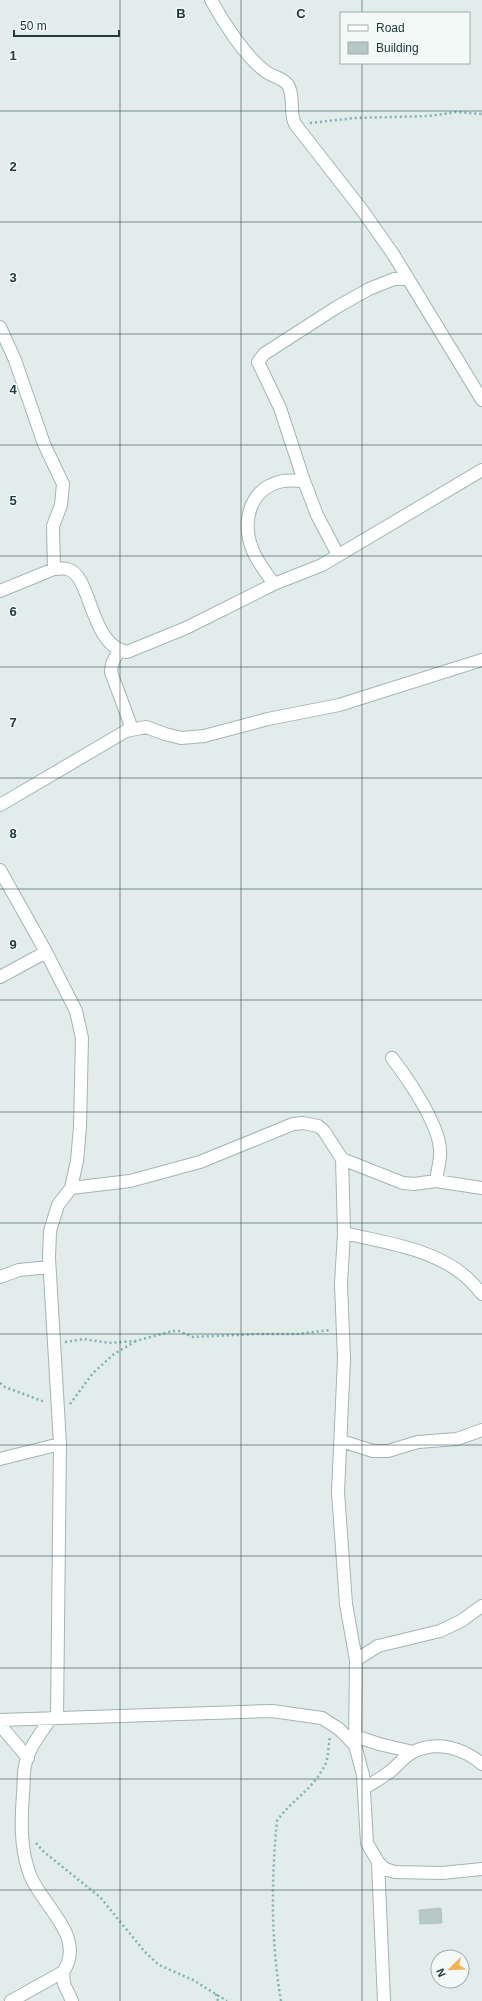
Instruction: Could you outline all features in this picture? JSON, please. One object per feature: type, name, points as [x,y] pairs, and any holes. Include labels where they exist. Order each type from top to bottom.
[{"type":"street","points":[[211,0],[226,26],[247,53],[264,70],[277,76],[287,85],[290,91],[292,119],[295,124],[362,210],[408,279],[482,400]]},
{"type":"street","points":[[338,555],[317,515],[280,408],[259,365],[260,358],[336,307],[369,289],[394,278],[408,279]]},
{"type":"street","points":[[0,327],[15,360],[44,444],[63,484],[61,504],[54,526],[54,569]]},
{"type":"street","points":[[0,591],[54,569],[67,569],[75,574],[83,588],[102,633],[119,650],[127,652],[186,628],[274,584],[322,565],[482,470]]},
{"type":"street","points":[[274,584],[253,551],[248,534],[248,510],[254,498],[268,487],[283,481],[304,481]]},
{"type":"street","points":[[119,650],[112,664],[111,672],[132,729]]},
{"type":"street","points":[[0,805],[132,729],[146,727],[181,738],[204,736],[268,719],[339,705],[482,660]]},
{"type":"street","points":[[0,870],[46,952],[76,1011],[82,1038],[80,1127],[77,1161],[71,1188],[58,1205],[50,1231],[49,1267],[55,1344],[60,1444],[54,1718],[31,1749],[25,1766],[21,1838],[35,1888],[54,1913],[67,1934],[70,1949],[68,1965],[63,1972],[11,2001]]},
{"type":"street","points":[[0,977],[46,952]]},
{"type":"street","points":[[392,1058],[404,1073],[436,1131],[440,1149],[436,1180]]},
{"type":"street","points":[[71,1188],[130,1181],[200,1162],[293,1124],[303,1123],[318,1126],[324,1131],[342,1159],[344,1233],[341,1284],[344,1359],[338,1492],[346,1604],[356,1660],[355,1740],[363,1775],[366,1842],[378,1862],[385,1869],[395,1872],[442,1873],[482,1869]]},
{"type":"street","points":[[342,1159],[407,1184],[436,1180],[482,1188]]},
{"type":"street","points":[[344,1233],[432,1256],[448,1264],[466,1276],[482,1294]]},
{"type":"street","points":[[0,1277],[19,1270],[49,1267]]},
{"type":"street","points":[[341,1441],[373,1451],[388,1451],[418,1442],[457,1439],[482,1430]]},
{"type":"street","points":[[0,1459],[60,1444]]},
{"type":"street","points":[[356,1660],[378,1646],[440,1631],[461,1621],[482,1606]]},
{"type":"street","points":[[0,1720],[272,1711],[322,1718],[355,1740],[413,1752]]},
{"type":"street","points":[[0,1725],[28,1758]]},
{"type":"street","points":[[364,1788],[392,1770],[402,1759],[413,1752],[426,1748],[449,1747],[472,1756],[482,1764]]},
{"type":"street","points":[[378,1862],[384,2001]]},
{"type":"street","points":[[63,1972],[64,1984],[72,2001]]},
{"type":"path","points":[[295,124],[355,118],[429,116],[456,112],[482,114]]},
{"type":"path","points":[[55,1344],[84,1339],[109,1343],[136,1341],[173,1331],[179,1331],[193,1337],[297,1334],[343,1328]]},
{"type":"path","points":[[59,1422],[92,1373],[114,1354],[136,1341]]},
{"type":"path","points":[[0,1383],[5,1387],[58,1407]]},
{"type":"path","points":[[281,2001],[274,1931],[272,1878],[277,1822],[281,1814],[313,1785],[326,1763],[330,1739],[335,1726]]},
{"type":"path","points":[[35,1840],[37,1846],[100,1897],[145,1952],[159,1965],[193,1980],[227,2001]]},
{"type":"path","points":[[215,1994],[218,2001]]},
{"type":"building","points":[[441,1908],[442,1923],[420,1924],[419,1910]]}]
